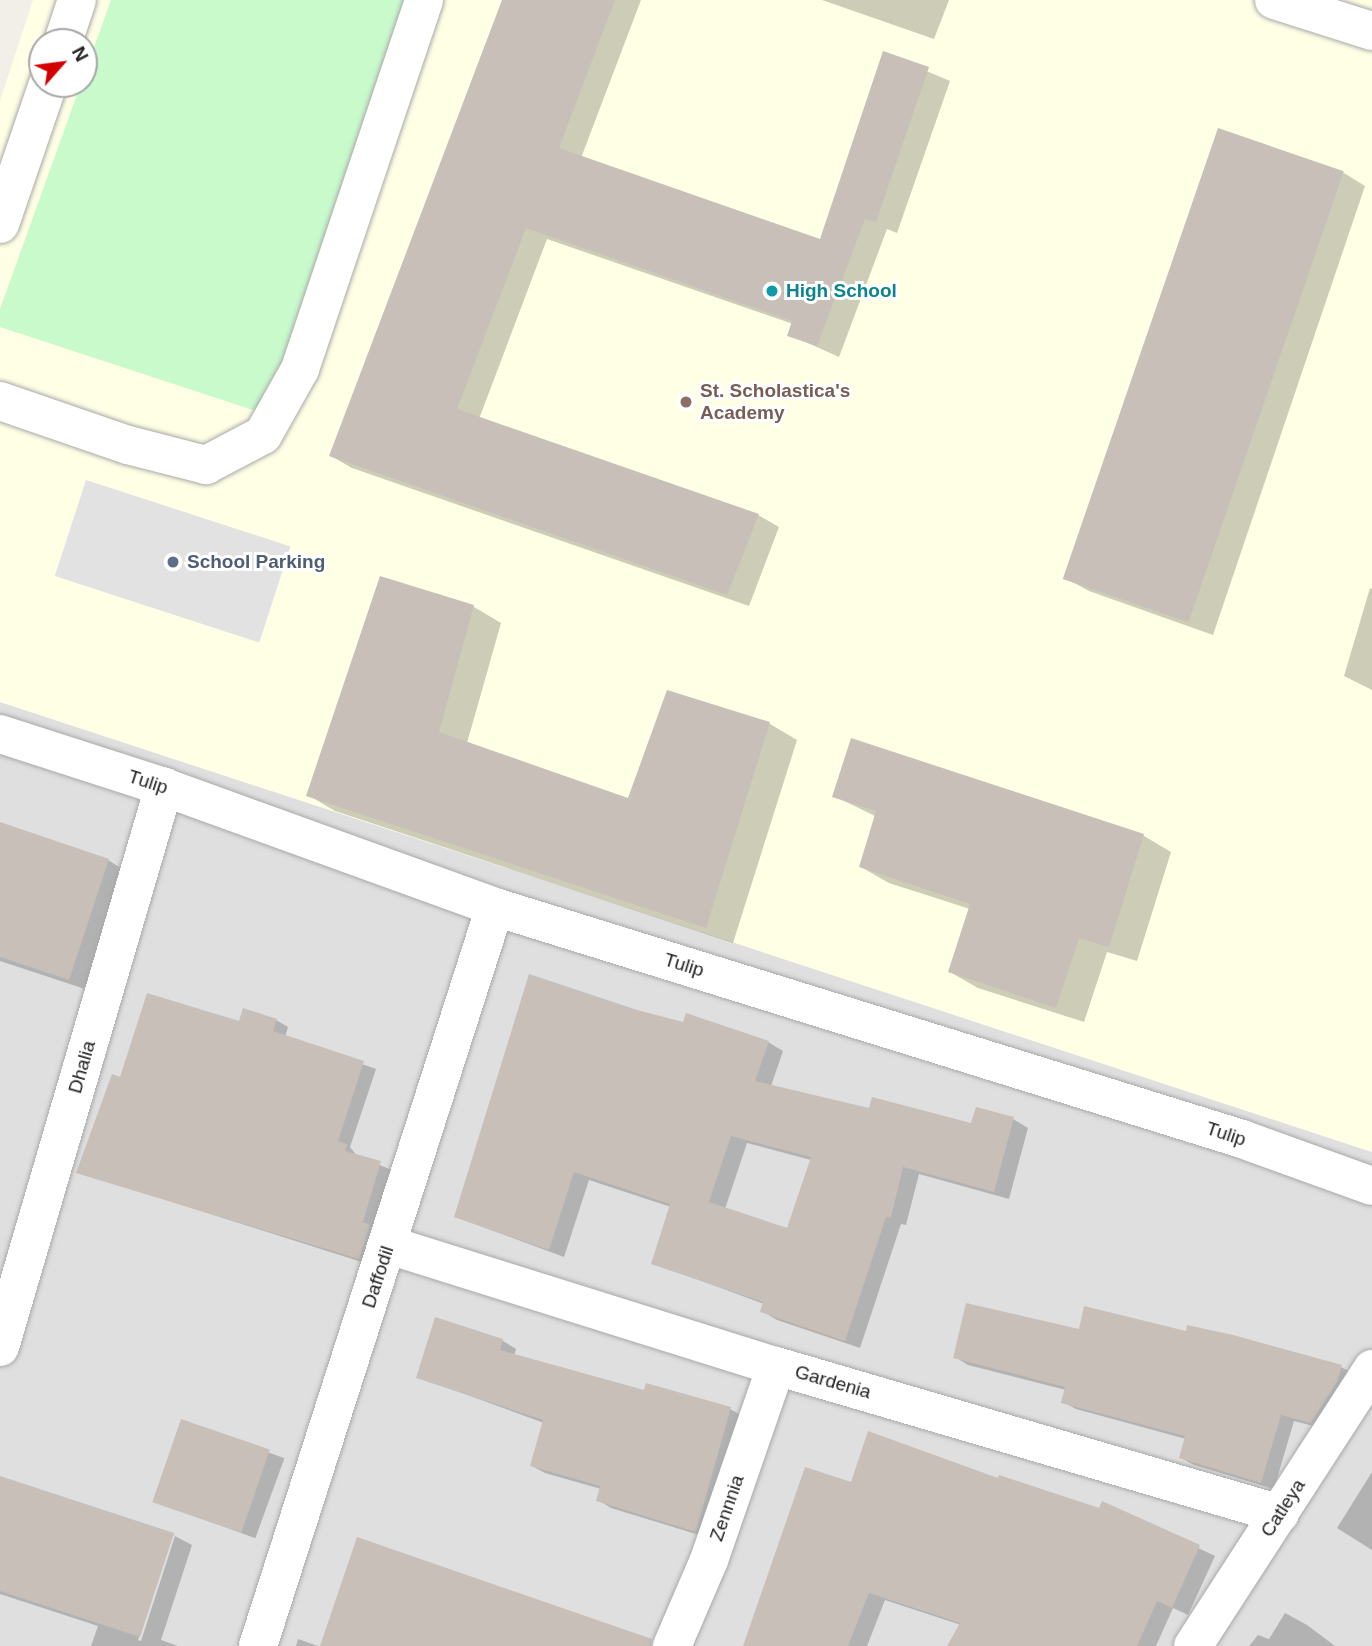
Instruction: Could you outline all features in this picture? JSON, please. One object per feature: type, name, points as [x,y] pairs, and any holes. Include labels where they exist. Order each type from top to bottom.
[{"type":"street","points":[[68,28],[78,0]]},
{"type":"street","points":[[0,401],[128,445],[206,465],[263,435],[300,369],[424,0]]},
{"type":"street","points":[[1274,0],[1372,30]]},
{"type":"street","points":[[0,224],[43,98]]},
{"type":"street","name":"Tulip","points":[[0,734],[164,787],[495,907],[1242,1139],[1372,1186]]},
{"type":"street","name":"Dhalia","points":[[0,1347],[164,787]]},
{"type":"street","name":"Daffodil","points":[[258,1646],[389,1245],[495,907]]},
{"type":"street","name":"Gardenia","points":[[389,1245],[776,1366],[1280,1514]]},
{"type":"street","name":"Zennnia","points":[[672,1646],[709,1560],[776,1366]]},
{"type":"street","name":"Catleya","points":[[1193,1646],[1372,1369]]},
{"type":"shaded area","name":"St. Scholastica's Academy","points":[[33,0],[1372,0],[1372,1152],[0,702],[0,101]]},
{"type":"shaded area","name":"School Parking","points":[[86,480],[290,546],[259,642],[55,576]]},
{"type":"shaded area","points":[[0,702],[1372,1152],[1372,1646],[0,1646]]},
{"type":"green space","points":[[111,0],[417,0],[268,415],[0,327],[0,309],[76,98],[98,98],[98,36]]},
{"type":"building","name":"High School","points":[[502,0],[615,0],[559,148],[820,239],[883,51],[929,67],[876,222],[865,219],[817,346],[787,336],[792,321],[526,228],[457,409],[759,514],[727,595],[329,456]]},
{"type":"building","points":[[1218,128],[1344,171],[1188,622],[1063,579]]},
{"type":"building","points":[[380,576],[474,605],[439,732],[628,798],[667,690],[770,722],[706,928],[306,796]]},
{"type":"building","points":[[851,738],[1144,834],[1109,947],[1079,938],[1056,1008],[948,972],[970,904],[859,867],[876,811],[832,797]]},
{"type":"building","points":[[0,822],[109,859],[69,980],[0,957]]},
{"type":"building","points":[[529,974],[637,1010],[683,1022],[686,1013],[769,1041],[755,1081],[869,1108],[872,1097],[971,1123],[976,1107],[1014,1117],[994,1192],[903,1167],[891,1218],[886,1217],[845,1341],[760,1312],[763,1302],[651,1264],[670,1204],[574,1172],[549,1250],[454,1217]],"holes":[[[731,1136],[811,1157],[787,1228],[709,1202]]]},
{"type":"building","points":[[147,993],[239,1021],[243,1008],[277,1019],[273,1031],[364,1061],[338,1141],[347,1144],[345,1151],[381,1161],[363,1222],[370,1225],[359,1259],[76,1173],[112,1074],[120,1077]]},
{"type":"building","points":[[966,1303],[1079,1329],[1084,1306],[1186,1331],[1187,1325],[1233,1335],[1342,1365],[1337,1382],[1311,1423],[1281,1415],[1261,1483],[1179,1458],[1185,1436],[1061,1403],[1065,1387],[953,1358]]},
{"type":"building","points":[[435,1317],[503,1339],[500,1350],[644,1390],[646,1383],[731,1407],[696,1532],[596,1501],[600,1486],[530,1466],[543,1420],[416,1378]]},
{"type":"building","points":[[181,1419],[270,1450],[241,1533],[152,1502]]},
{"type":"building","points":[[868,1431],[998,1478],[999,1475],[1099,1508],[1102,1501],[1200,1545],[1172,1608],[1157,1601],[1137,1646],[947,1646],[960,1623],[869,1593],[848,1646],[743,1646],[805,1467],[851,1482]]},
{"type":"building","points":[[0,1476],[174,1533],[140,1637],[0,1591]]},
{"type":"building","points":[[357,1537],[652,1639],[651,1646],[320,1646]]},
{"type":"place","name":"High School","points":[[772,291]]},
{"type":"place","name":"St. Scholastica's Academy","points":[[686,402]]},
{"type":"place","name":"School Parking","points":[[173,562]]}]
